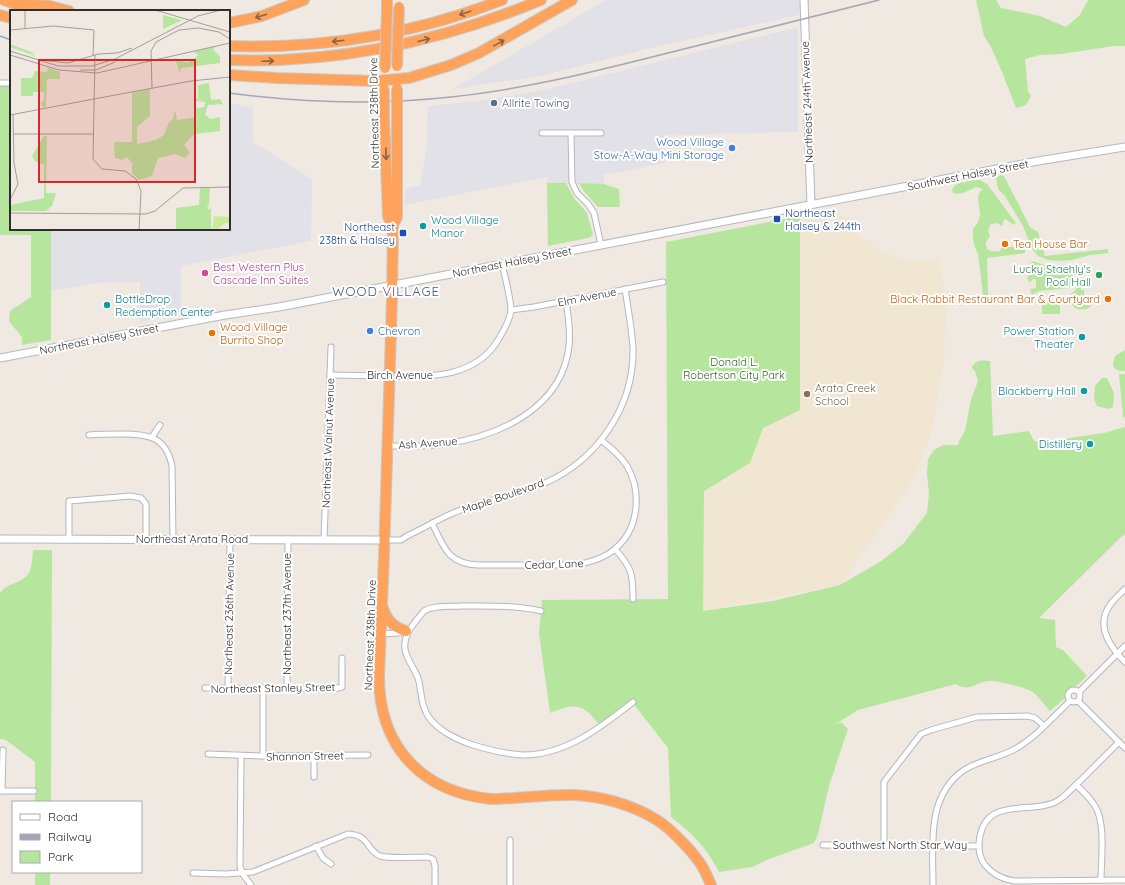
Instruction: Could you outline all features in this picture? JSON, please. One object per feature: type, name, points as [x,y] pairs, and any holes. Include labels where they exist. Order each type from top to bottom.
[{"type":"highway","points":[[4,0],[33,10]]},
{"type":"highway","points":[[230,23],[262,16],[304,0]]},
{"type":"highway","points":[[230,46],[299,45],[336,42],[374,36],[435,22],[502,0]]},
{"type":"highway","points":[[230,60],[299,60],[380,50],[410,44],[453,32],[485,22],[541,0]]},
{"type":"highway","points":[[230,75],[397,84],[409,78],[436,70],[479,53],[572,0]]},
{"type":"highway","name":"Northeast 238th Drive","points":[[399,3],[397,66],[397,217],[393,225],[387,446],[389,540],[382,604],[379,687],[382,708],[390,734],[404,755],[428,778],[454,791],[478,797],[504,799],[556,795],[587,796],[631,808],[658,820],[674,835],[700,864],[711,885]]},
{"type":"highway","points":[[15,4],[50,6],[65,10]]},
{"type":"highway","name":"Northeast 238th Drive","points":[[387,5],[384,115],[388,216],[393,225]]},
{"type":"highway","points":[[0,15],[10,18]]},
{"type":"highway","points":[[382,604],[388,620],[394,626],[407,631]]},
{"type":"street","name":"Northeast 244th Avenue","points":[[804,0],[811,205]]},
{"type":"street","points":[[542,132],[601,133]]},
{"type":"street","points":[[571,133],[572,182],[577,193],[594,213],[601,245]]},
{"type":"street","name":"Southwest Halsey Street","points":[[811,205],[1060,157],[1125,147]]},
{"type":"street","name":"Northeast Halsey Street","points":[[0,358],[811,205]]},
{"type":"street","points":[[502,264],[511,310]]},
{"type":"street","name":"Elm Avenue","points":[[511,310],[663,282]]},
{"type":"street","name":"Maple Boulevard","points":[[389,540],[407,536],[452,513],[545,483],[580,461],[601,440],[615,420],[620,409],[627,390],[630,375],[633,350],[625,290]]},
{"type":"street","name":"Ash Avenue","points":[[387,446],[434,445],[475,438],[491,433],[513,422],[535,408],[557,384],[566,363],[570,335],[566,301]]},
{"type":"street","name":"Birch Avenue","points":[[330,375],[428,377],[452,372],[475,364],[497,343],[511,310]]},
{"type":"street","name":"Northeast Walnut Avenue","points":[[324,540],[330,347]]},
{"type":"street","points":[[152,437],[160,425]]},
{"type":"street","points":[[89,435],[139,434],[152,437],[165,449],[171,460],[172,466],[173,539]]},
{"type":"street","name":"Cedar Lane","points":[[432,524],[447,553],[458,561],[471,565],[573,565],[596,560],[615,549],[621,543],[633,521],[636,507],[636,488],[631,475],[624,462],[601,440]]},
{"type":"street","points":[[69,539],[69,501],[131,496],[141,498],[146,504],[146,539]]},
{"type":"street","name":"Northeast Arata Road","points":[[0,539],[389,540]]},
{"type":"street","name":"Northeast 236th Avenue","points":[[228,688],[230,539]]},
{"type":"street","name":"Northeast 237th Avenue","points":[[287,688],[288,540]]},
{"type":"street","points":[[615,549],[630,570],[633,582],[633,599]]},
{"type":"street","points":[[1125,589],[1110,605],[1104,621],[1107,640],[1125,662]]},
{"type":"street","points":[[541,611],[499,605],[441,607],[427,609],[424,611],[407,631],[405,650],[418,681],[422,704],[425,711],[435,724],[448,734],[470,744],[510,754],[525,755],[572,744],[584,738],[633,702]]},
{"type":"street","points":[[381,634],[407,631]]},
{"type":"street","points":[[1079,692],[1125,646]]},
{"type":"street","name":"Northeast Stanley Street","points":[[205,688],[333,689],[342,687],[342,658]]},
{"type":"street","points":[[263,688],[263,756]]},
{"type":"street","points":[[1070,701],[1068,696],[1070,692],[1074,690],[1079,692]]},
{"type":"street","points":[[1078,701],[1081,696],[1079,692]]},
{"type":"street","points":[[933,885],[933,821],[942,793],[954,778],[971,767],[1016,748],[1037,733],[1070,701],[1078,701]]},
{"type":"street","points":[[1078,701],[1125,748]]},
{"type":"street","points":[[884,845],[884,782],[921,734],[977,717],[1028,716],[1035,718],[1044,726]]},
{"type":"street","points":[[979,846],[979,837],[983,826],[991,817],[998,812],[1010,808],[1046,806],[1060,799],[1119,742]]},
{"type":"street","points":[[3,750],[1,791],[34,791]]},
{"type":"street","name":"Shannon Street","points":[[208,754],[236,754],[242,756],[368,755]]},
{"type":"street","points":[[242,756],[240,866],[242,873],[251,885]]},
{"type":"street","points":[[314,756],[314,776]]},
{"type":"street","points":[[1076,785],[1090,799],[1100,818],[1101,880]]},
{"type":"street","points":[[193,873],[253,872],[343,835],[356,834],[364,839],[374,851],[382,856],[427,857],[433,859],[435,866],[435,885]]},
{"type":"street","points":[[510,840],[510,885]]},
{"type":"street","name":"Southwest North Star Way","points":[[823,845],[979,846],[981,858],[992,873],[1007,879],[1125,880]]},
{"type":"street","points":[[316,846],[323,858],[331,864]]},
{"type":"shaded area","points":[[606,0],[800,0],[800,15],[651,48],[541,76],[453,89]]},
{"type":"shaded area","points":[[798,27],[798,132],[665,135],[665,163],[604,175],[604,184],[547,183],[547,177],[404,205],[406,189],[420,185],[427,145],[428,106],[485,100],[547,89]]},
{"type":"shaded area","points":[[230,103],[253,108],[253,142],[312,179],[311,241],[181,266],[181,314],[140,322],[140,282],[96,283],[51,291],[51,230],[230,230]]},
{"type":"shaded area","points":[[815,210],[847,218],[858,234],[878,249],[909,262],[940,259],[946,311],[944,364],[931,433],[920,464],[905,493],[840,585],[703,611],[703,491],[750,463],[763,428],[800,409],[800,216],[809,214]]},
{"type":"green space","points":[[976,0],[996,0],[1001,8],[1040,16],[1066,27],[1080,15],[1088,0],[1125,0],[1125,46],[1114,46],[1061,54],[1040,55],[1025,59],[1028,91],[1031,96],[1026,105],[1016,108],[991,47],[984,36]]},
{"type":"green space","points":[[0,85],[10,85],[10,230],[51,230],[51,340],[22,345],[22,337],[9,321],[10,311],[31,297],[31,235],[0,235]]},
{"type":"green space","points":[[1001,175],[1004,176],[1030,227],[1038,232],[1045,256],[1108,249],[1108,253],[1090,255],[1072,260],[1057,261],[1048,260],[1038,256],[1032,249],[1023,226],[1005,196],[998,189],[996,178]]},
{"type":"green space","points":[[980,180],[987,184],[1016,223],[1014,225],[1005,219],[1002,226],[997,223],[991,224],[988,230],[990,236],[986,242],[988,250],[1000,251],[1002,247],[1025,247],[1025,253],[987,258],[988,297],[983,295],[978,254],[973,238],[973,229],[978,222],[980,215],[978,197],[979,193],[983,189],[976,187],[959,194],[953,193],[952,190],[960,183]]},
{"type":"green space","points":[[547,183],[566,183],[574,198],[587,213],[593,235],[588,238],[548,246]]},
{"type":"green space","points":[[579,183],[604,184],[619,189],[620,207],[598,207],[583,190]]},
{"type":"green space","name":"Donald L. Robertson City Park","points":[[800,216],[800,410],[763,428],[750,463],[704,491],[703,611],[773,601],[840,585],[880,562],[903,544],[927,513],[929,494],[927,473],[928,459],[934,450],[943,445],[958,445],[965,431],[971,400],[978,381],[975,371],[972,368],[975,363],[979,361],[990,361],[993,436],[1029,431],[1034,441],[1052,443],[1063,439],[1104,433],[1125,427],[1125,534],[1039,618],[1055,620],[1056,647],[1063,650],[1087,676],[1075,687],[1067,690],[1065,698],[1050,711],[1031,691],[1010,684],[992,681],[968,687],[956,684],[858,710],[834,725],[841,722],[848,729],[829,786],[818,834],[814,843],[769,859],[752,867],[719,872],[704,848],[686,829],[671,817],[668,748],[632,702],[599,725],[588,712],[578,707],[566,708],[550,713],[539,633],[542,600],[668,599],[666,242]]},
{"type":"green space","points":[[1033,261],[1044,265],[1069,266],[1072,268],[1073,273],[1071,286],[1069,288],[1039,291],[1032,295],[1030,289],[1036,288],[1036,280],[1033,279],[1030,283],[1027,278],[1029,275],[1028,270],[1030,263]]},
{"type":"green space","points":[[1078,284],[1081,284],[1081,290],[1084,290],[1084,295],[1087,295],[1087,300],[1092,304],[1090,307],[1082,310],[1075,308],[1070,301],[1070,297]]},
{"type":"green space","points":[[1042,302],[1060,302],[1060,314],[1042,314]]},
{"type":"green space","points":[[1125,350],[1125,371],[1120,371],[1114,368],[1113,363],[1115,356]]},
{"type":"green space","points":[[1119,374],[1125,374],[1125,417],[1123,417]]},
{"type":"green space","points":[[1102,378],[1107,378],[1114,393],[1113,407],[1109,409],[1097,406],[1094,399],[1095,386]]},
{"type":"green space","points":[[33,550],[52,550],[51,801],[35,801],[35,762],[6,740],[0,739],[0,593],[6,587],[20,581],[28,575],[31,567]]},
{"type":"green space","points":[[35,873],[50,873],[50,885],[35,885]]},
{"type":"railway","points":[[230,93],[284,99],[340,102],[423,100],[480,94],[592,72],[879,0]]},
{"type":"railway","points":[[0,36],[10,40]]},
{"type":"place","name":"Allrite Towing","points":[[494,103]]},
{"type":"place","name":"Wood Village Stow-A-Way Mini Storage","points":[[732,148]]},
{"type":"place","name":"Northeast Halsey & 244th","points":[[777,219]]},
{"type":"place","name":"Wood Village Manor","points":[[423,226]]},
{"type":"place","name":"Northeast 238th & Halsey","points":[[403,233]]},
{"type":"place","name":"Tea House Bar","points":[[1005,244]]},
{"type":"place","name":"Best Western Plus Cascade Inn Suites","points":[[205,273]]},
{"type":"place","name":"Lucky Staehly's Pool Hall","points":[[1099,275]]},
{"type":"place","name":"Black Rabbit Restaurant Bar & Courtyard","points":[[1108,299]]},
{"type":"place","name":"BottleDrop Redemption Center","points":[[107,305]]},
{"type":"place","name":"Chevron","points":[[370,331]]},
{"type":"place","name":"Wood Village Burrito Shop","points":[[212,333]]},
{"type":"place","name":"Power Station Theater","points":[[1082,337]]},
{"type":"place","name":"Blackberry Hall","points":[[1084,391]]},
{"type":"place","name":"Arata Creek School","points":[[807,394]]},
{"type":"place","name":"Distillery","points":[[1090,444]]},
{"type":"district","name":"WOOD VILLAGE","points":[[386,291]]}]
